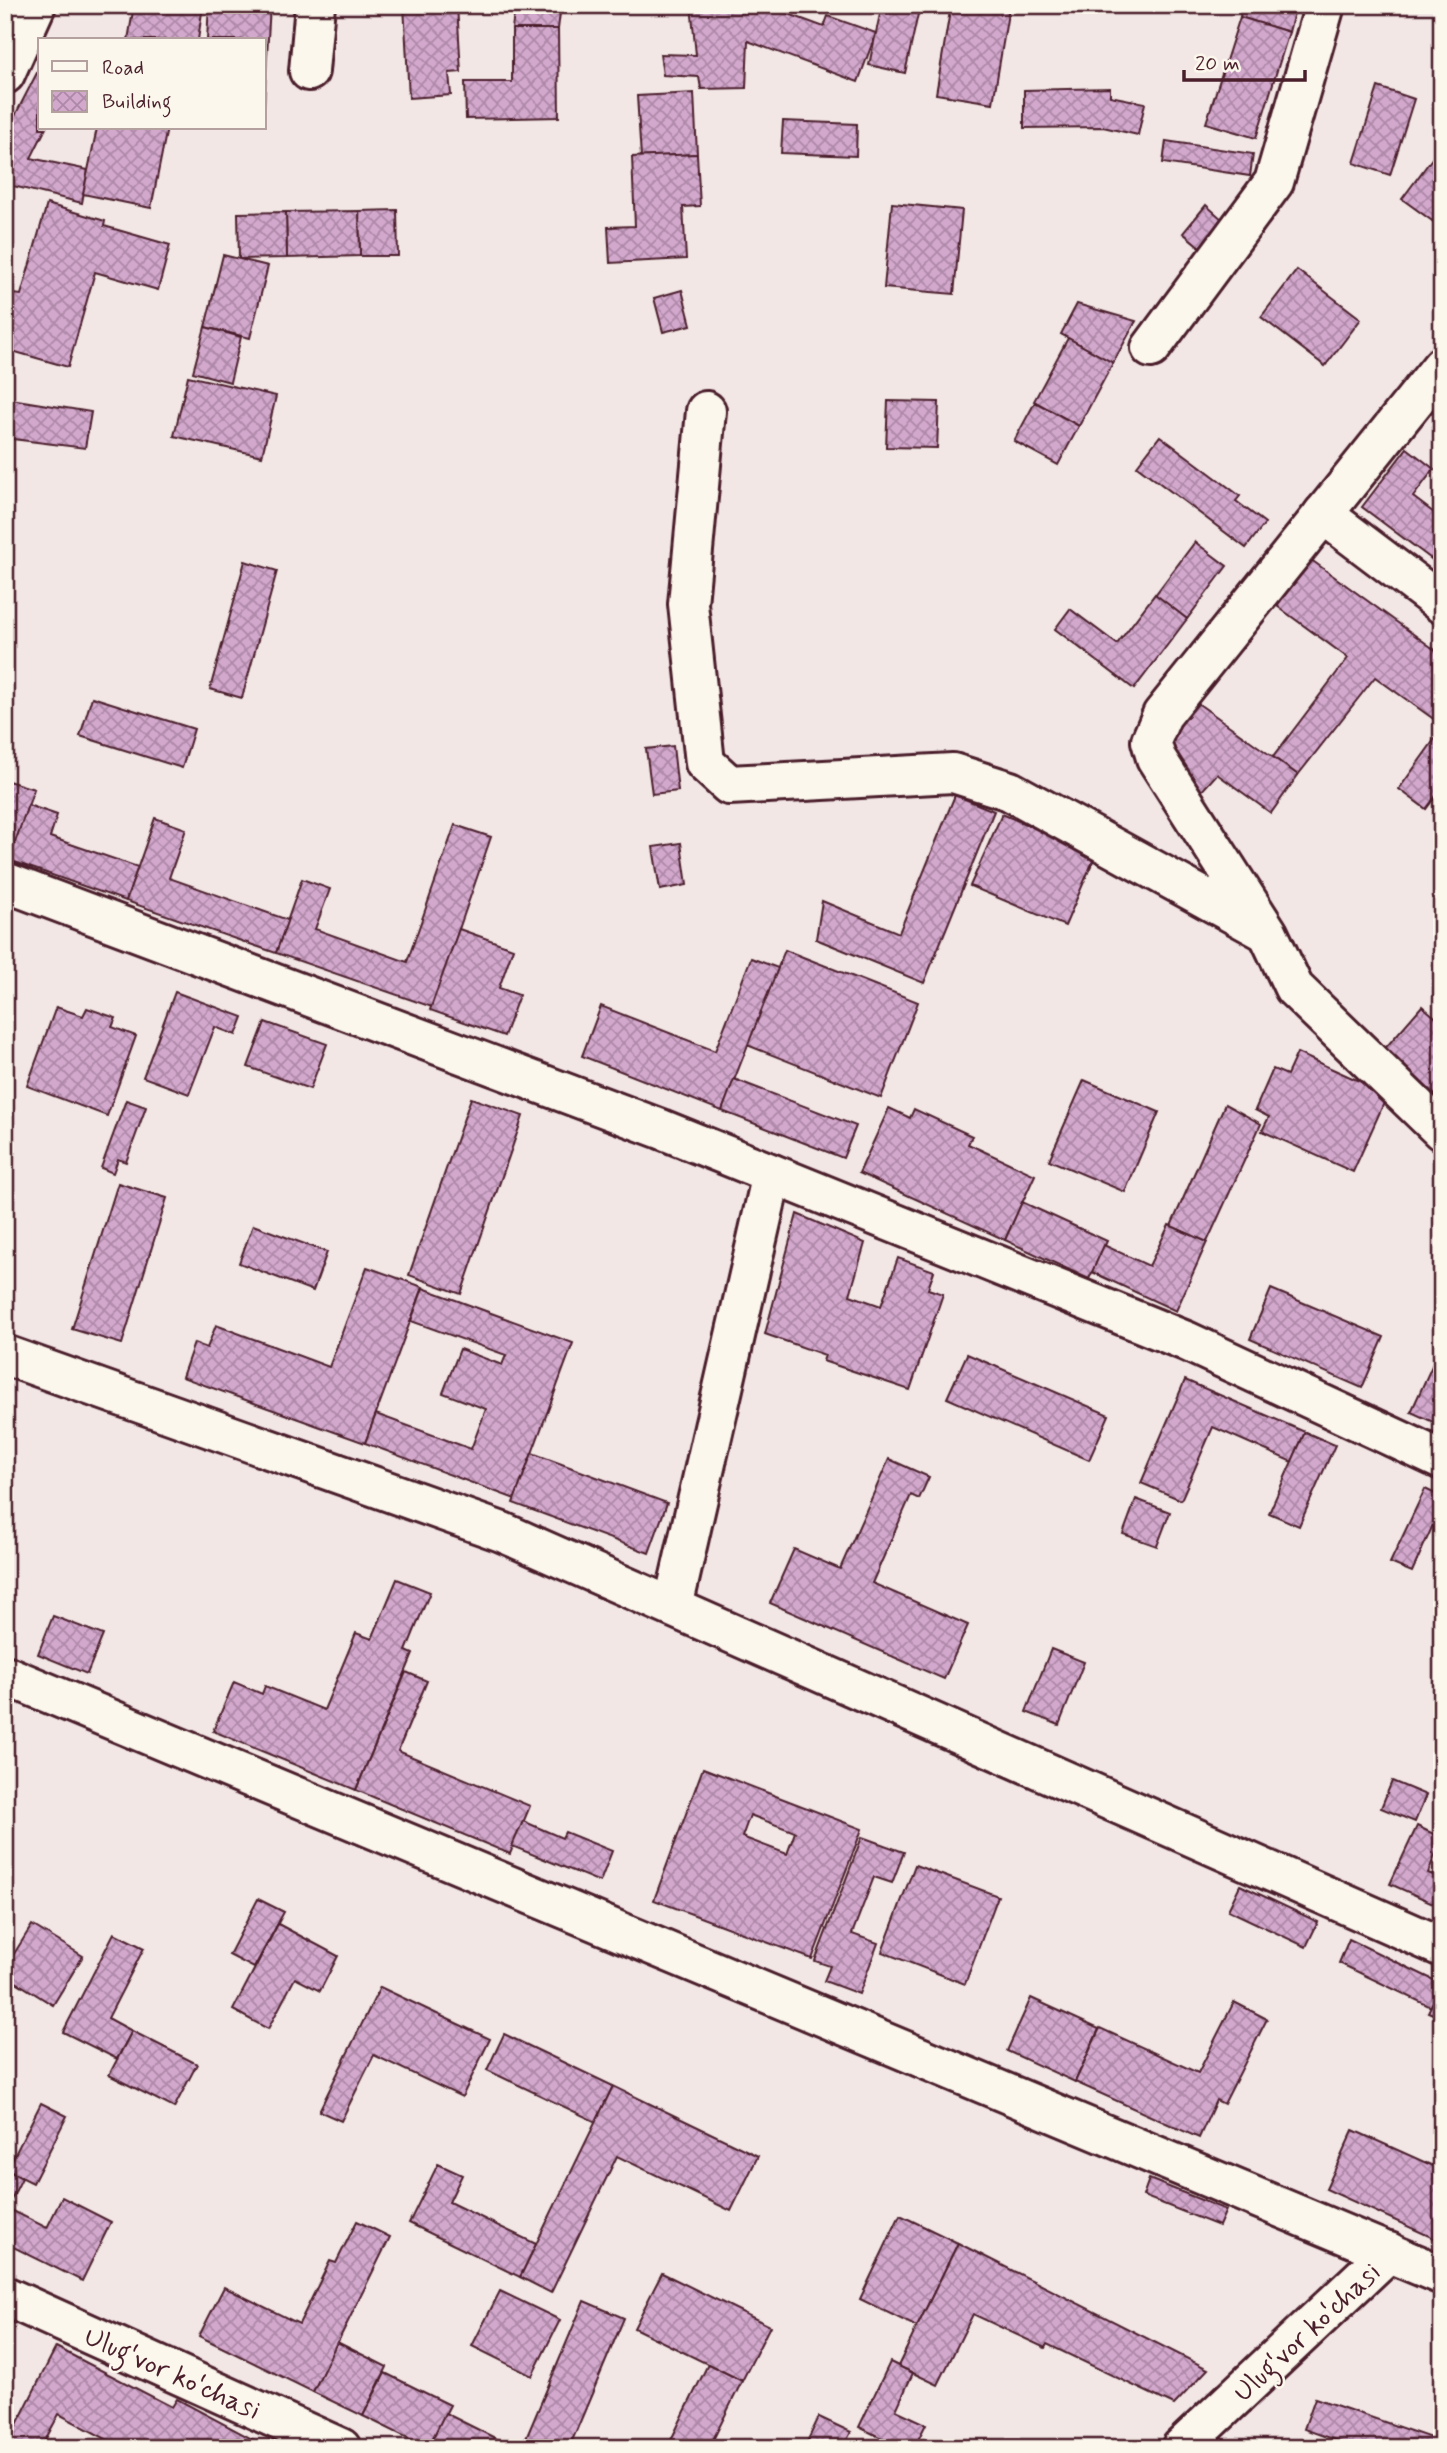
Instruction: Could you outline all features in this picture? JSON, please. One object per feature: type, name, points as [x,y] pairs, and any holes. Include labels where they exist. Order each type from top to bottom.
[{"type":"street","points":[[5,74],[36,5]]},
{"type":"street","points":[[309,71],[315,5]]},
{"type":"street","points":[[1150,348],[1274,182],[1325,5]]},
{"type":"street","points":[[1442,366],[1161,715],[1151,741],[1156,758],[1268,933],[1294,988],[1442,1131]]},
{"type":"street","points":[[706,411],[688,604],[705,763],[729,785],[953,773],[1010,791],[1268,933]]},
{"type":"street","points":[[1322,514],[1442,604]]},
{"type":"street","points":[[5,882],[772,1174],[1186,1340],[1442,1460]]},
{"type":"street","points":[[673,1607],[772,1174]]},
{"type":"street","points":[[5,1355],[502,1532],[1442,1947]]},
{"type":"street","points":[[5,1675],[1389,2252]]},
{"type":"street","name":"Ulugʻvor koʻchasi","points":[[1181,2448],[1389,2252],[1442,2274]]},
{"type":"street","name":"Ulugʻvor koʻchasi","points":[[5,2296],[341,2448]]},
{"type":"building","points":[[134,5],[203,5],[198,38],[128,38]]},
{"type":"building","points":[[209,5],[270,5],[266,72],[266,38],[207,38]]},
{"type":"building","points":[[404,5],[457,5],[461,72],[449,73],[451,95],[409,98]]},
{"type":"building","points":[[515,5],[561,5],[558,29],[512,29]]},
{"type":"building","points":[[691,5],[764,5],[824,27],[828,16],[876,33],[858,82],[748,41],[746,88],[701,89],[699,77],[663,75],[660,54],[696,55]]},
{"type":"building","points":[[882,5],[920,5],[905,73],[869,65]]},
{"type":"building","points":[[951,5],[1009,7],[993,103],[936,94]]},
{"type":"building","points":[[1242,5],[1296,5],[1289,32],[1240,17]]},
{"type":"building","points":[[1240,17],[1289,32],[1256,138],[1206,123]]},
{"type":"building","points":[[512,29],[558,29],[559,117],[466,119],[465,82],[512,82]]},
{"type":"building","points":[[38,71],[38,130],[45,130],[31,158],[88,170],[82,203],[5,184],[5,135]]},
{"type":"building","points":[[1378,87],[1414,99],[1390,175],[1354,163]]},
{"type":"building","points":[[1110,88],[1110,96],[1145,103],[1138,135],[1103,127],[1024,128],[1024,90]]},
{"type":"building","points":[[694,93],[697,154],[641,157],[637,96]]},
{"type":"building","points":[[783,121],[857,124],[856,156],[781,153]]},
{"type":"building","points":[[97,130],[167,130],[151,208],[83,194]]},
{"type":"building","points":[[1166,141],[1253,154],[1250,176],[1163,163]]},
{"type":"building","points":[[1442,145],[1442,228],[1402,199]]},
{"type":"building","points":[[697,154],[700,206],[683,207],[686,259],[610,263],[608,227],[635,226],[632,157]]},
{"type":"building","points":[[892,203],[962,210],[954,294],[884,288]]},
{"type":"building","points":[[47,204],[105,221],[104,226],[170,245],[158,290],[95,272],[68,367],[5,349],[5,325],[14,294],[21,295]]},
{"type":"building","points":[[1206,205],[1223,220],[1200,247],[1183,233]]},
{"type":"building","points":[[397,210],[398,256],[360,256],[359,211]]},
{"type":"building","points":[[359,211],[360,256],[287,258],[286,212]]},
{"type":"building","points":[[286,212],[287,258],[239,259],[238,213]]},
{"type":"building","points":[[223,255],[268,266],[250,338],[205,327]]},
{"type":"building","points":[[1297,270],[1361,319],[1325,366],[1261,317]]},
{"type":"building","points":[[682,290],[691,325],[663,332],[654,298]]},
{"type":"building","points":[[1077,304],[1136,321],[1113,363],[1061,334]]},
{"type":"building","points":[[205,327],[241,337],[230,382],[193,372]]},
{"type":"building","points":[[1068,338],[1113,363],[1079,426],[1034,401]]},
{"type":"building","points":[[188,376],[276,396],[262,456],[174,436]]},
{"type":"building","points":[[5,398],[91,412],[85,448],[5,438]]},
{"type":"building","points":[[888,401],[939,402],[937,448],[886,447]]},
{"type":"building","points":[[1035,402],[1079,426],[1058,465],[1014,441]]},
{"type":"building","points":[[1160,436],[1240,496],[1236,501],[1265,523],[1246,548],[1137,466]]},
{"type":"building","points":[[1407,448],[1434,469],[1413,497],[1442,519],[1442,567],[1362,507]]},
{"type":"building","points":[[1195,542],[1227,566],[1187,619],[1155,595]]},
{"type":"building","points":[[1310,559],[1442,655],[1442,725],[1375,677],[1298,775],[1273,757],[1348,658],[1277,606]]},
{"type":"building","points":[[245,561],[277,571],[242,698],[210,689]]},
{"type":"building","points":[[1155,594],[1187,619],[1134,689],[1055,629],[1070,609],[1117,644]]},
{"type":"building","points":[[92,697],[194,729],[182,768],[80,736]]},
{"type":"building","points":[[1196,702],[1298,775],[1271,813],[1217,774],[1199,794],[1162,748]]},
{"type":"building","points":[[1442,729],[1442,788],[1426,809],[1399,789]]},
{"type":"building","points":[[673,746],[678,791],[652,794],[646,749]]},
{"type":"building","points":[[5,780],[34,789],[9,860],[5,858]]},
{"type":"building","points":[[955,795],[994,811],[924,983],[816,939],[822,901],[899,933]]},
{"type":"building","points":[[28,805],[57,815],[50,837],[138,867],[126,901],[9,860]]},
{"type":"building","points":[[1002,814],[1096,854],[1065,926],[970,886]]},
{"type":"building","points":[[155,818],[186,829],[169,878],[288,920],[276,953],[126,901]]},
{"type":"building","points":[[455,825],[491,837],[432,1007],[276,953],[302,879],[330,889],[315,929],[407,962]]},
{"type":"building","points":[[681,843],[687,885],[660,890],[653,847]]},
{"type":"building","points":[[459,929],[513,948],[499,988],[519,995],[504,1036],[430,1010]]},
{"type":"building","points":[[785,950],[918,1002],[881,1098],[747,1045]]},
{"type":"building","points":[[751,958],[778,968],[722,1111],[582,1056],[601,1006],[715,1051]]},
{"type":"building","points":[[175,992],[243,1017],[236,1035],[215,1027],[189,1094],[143,1077]]},
{"type":"building","points":[[1422,1006],[1442,1023],[1442,1093],[1435,1101],[1381,1053]]},
{"type":"building","points":[[56,1007],[83,1016],[87,1008],[116,1018],[112,1027],[136,1036],[107,1116],[27,1086]]},
{"type":"building","points":[[265,1022],[327,1044],[310,1089],[248,1067]]},
{"type":"building","points":[[1297,1053],[1388,1094],[1353,1172],[1262,1131],[1269,1117],[1255,1110],[1273,1069],[1287,1075]]},
{"type":"building","points":[[734,1079],[856,1126],[843,1158],[722,1111]]},
{"type":"building","points":[[1084,1080],[1159,1112],[1125,1192],[1049,1160]]},
{"type":"building","points":[[471,1098],[523,1116],[461,1294],[409,1275]]},
{"type":"building","points":[[126,1100],[146,1107],[126,1162],[118,1159],[113,1173],[101,1168]]},
{"type":"building","points":[[1225,1104],[1261,1124],[1207,1242],[1171,1226]]},
{"type":"building","points":[[889,1108],[910,1118],[914,1109],[972,1136],[968,1144],[1035,1175],[1005,1240],[859,1173]]},
{"type":"building","points":[[118,1183],[167,1198],[122,1344],[72,1329]]},
{"type":"building","points":[[1022,1202],[1107,1241],[1089,1279],[1005,1240]]},
{"type":"building","points":[[797,1214],[865,1243],[850,1295],[881,1306],[898,1258],[934,1271],[928,1289],[943,1294],[910,1390],[823,1361],[825,1355],[765,1334]]},
{"type":"building","points":[[253,1225],[327,1252],[313,1291],[239,1263]]},
{"type":"building","points":[[1169,1225],[1207,1242],[1176,1311],[1092,1272],[1104,1245],[1149,1266]]},
{"type":"building","points":[[367,1267],[423,1287],[365,1443],[182,1377],[194,1343],[207,1348],[216,1325],[329,1367]]},
{"type":"building","points":[[423,1288],[573,1343],[515,1499],[365,1443],[376,1414],[471,1449],[486,1409],[443,1393],[460,1349],[502,1365],[506,1355],[411,1321]]},
{"type":"building","points":[[1271,1289],[1384,1337],[1362,1388],[1250,1339]]},
{"type":"building","points":[[967,1354],[1109,1415],[1089,1460],[947,1398]]},
{"type":"building","points":[[1435,1359],[1442,1362],[1442,1426],[1411,1412]]},
{"type":"building","points":[[1185,1380],[1305,1432],[1292,1462],[1213,1427],[1181,1500],[1141,1483]]},
{"type":"building","points":[[1305,1432],[1335,1445],[1299,1526],[1269,1513]]},
{"type":"building","points":[[532,1453],[667,1503],[649,1553],[513,1503]]},
{"type":"building","points":[[889,1459],[929,1477],[919,1499],[911,1495],[872,1583],[968,1625],[944,1679],[770,1603],[794,1549],[840,1569]]},
{"type":"building","points":[[1425,1489],[1442,1497],[1442,1529],[1433,1525],[1412,1572],[1390,1563]]},
{"type":"building","points":[[1136,1499],[1170,1512],[1157,1546],[1123,1534]]},
{"type":"building","points":[[397,1579],[430,1592],[406,1651],[413,1654],[356,1790],[213,1731],[234,1682],[262,1694],[265,1686],[324,1710],[356,1633],[372,1639]]},
{"type":"building","points":[[53,1616],[103,1635],[87,1674],[38,1654]]},
{"type":"building","points":[[1051,1649],[1084,1662],[1059,1725],[1026,1712]]},
{"type":"building","points":[[406,1672],[427,1681],[398,1751],[530,1806],[510,1854],[356,1790]]},
{"type":"building","points":[[703,1768],[862,1829],[812,1959],[654,1900]],"holes":[[[750,1815],[795,1832],[787,1854],[742,1837]]]},
{"type":"building","points":[[1392,1781],[1426,1795],[1415,1822],[1381,1808]]},
{"type":"building","points":[[523,1821],[562,1838],[565,1832],[612,1851],[600,1882],[512,1846]]},
{"type":"building","points":[[1417,1826],[1442,1838],[1428,1873],[1442,1879],[1442,1907],[1390,1884]]},
{"type":"building","points":[[862,1837],[904,1852],[892,1883],[874,1877],[852,1934],[878,1943],[859,1994],[824,1981],[830,1966],[815,1961]]},
{"type":"building","points":[[915,1865],[998,1896],[965,1984],[882,1952]]},
{"type":"building","points":[[1240,1885],[1318,1922],[1306,1947],[1228,1910]]},
{"type":"building","points":[[258,1899],[284,1912],[254,1968],[229,1955]]},
{"type":"building","points":[[278,1924],[338,1956],[320,1991],[295,1978],[268,2029],[233,2010]]},
{"type":"building","points":[[32,1925],[83,1956],[53,2005],[5,1975],[5,1968]]},
{"type":"building","points":[[114,1933],[144,1948],[108,2018],[132,2031],[117,2059],[63,2032]]},
{"type":"building","points":[[1349,1939],[1442,1984],[1431,2007],[1339,1963]]},
{"type":"building","points":[[1442,1983],[1442,2018],[1428,2012]]},
{"type":"building","points":[[380,1987],[490,2039],[462,2097],[374,2055],[341,2121],[319,2111]]},
{"type":"building","points":[[1031,1998],[1099,2029],[1075,2082],[1007,2051]]},
{"type":"building","points":[[1234,2002],[1267,2019],[1224,2104],[1216,2100],[1199,2138],[1075,2082],[1100,2028],[1198,2073]]},
{"type":"building","points":[[132,2031],[197,2064],[174,2108],[109,2075]]},
{"type":"building","points":[[504,2034],[613,2086],[596,2122],[487,2070]]},
{"type":"building","points":[[613,2086],[758,2156],[731,2211],[617,2156],[551,2293],[520,2277]]},
{"type":"building","points":[[41,2103],[67,2116],[33,2183],[7,2170]]},
{"type":"building","points":[[1353,2130],[1433,2166],[1442,2147],[1442,2242],[1326,2189]]},
{"type":"building","points":[[438,2164],[462,2175],[449,2202],[536,2244],[520,2277],[409,2223]]},
{"type":"building","points":[[7,2170],[22,2178],[7,2208],[47,2228],[62,2197],[111,2222],[82,2281],[5,2243]]},
{"type":"building","points":[[1149,2179],[1226,2210],[1219,2226],[1143,2196]]},
{"type":"building","points":[[900,2215],[958,2243],[917,2327],[860,2299]]},
{"type":"building","points":[[357,2221],[390,2237],[313,2392],[199,2336],[224,2287],[299,2324],[330,2261],[336,2263]]},
{"type":"building","points":[[958,2243],[1208,2369],[1174,2405],[1047,2344],[1045,2348],[973,2314],[938,2385],[898,2366]]},
{"type":"building","points":[[662,2273],[770,2326],[742,2381],[634,2328]]},
{"type":"building","points":[[500,2291],[560,2320],[532,2376],[472,2346]]},
{"type":"building","points":[[584,2301],[624,2318],[569,2448],[522,2448]]},
{"type":"building","points":[[337,2342],[387,2367],[363,2416],[313,2392]]},
{"type":"building","points":[[56,2347],[172,2407],[177,2399],[265,2446],[123,2448],[59,2414],[41,2448],[5,2448]]},
{"type":"building","points":[[890,2362],[913,2373],[896,2410],[926,2424],[914,2448],[902,2448],[859,2427]]},
{"type":"building","points":[[708,2364],[742,2381],[709,2448],[667,2448]]},
{"type":"building","points":[[385,2373],[450,2405],[428,2448],[363,2416]]},
{"type":"building","points":[[1315,2398],[1434,2439],[1431,2448],[1357,2448],[1304,2429]]},
{"type":"building","points":[[445,2413],[515,2448],[428,2448]]},
{"type":"building","points":[[819,2417],[851,2432],[843,2448],[804,2448]]}]
